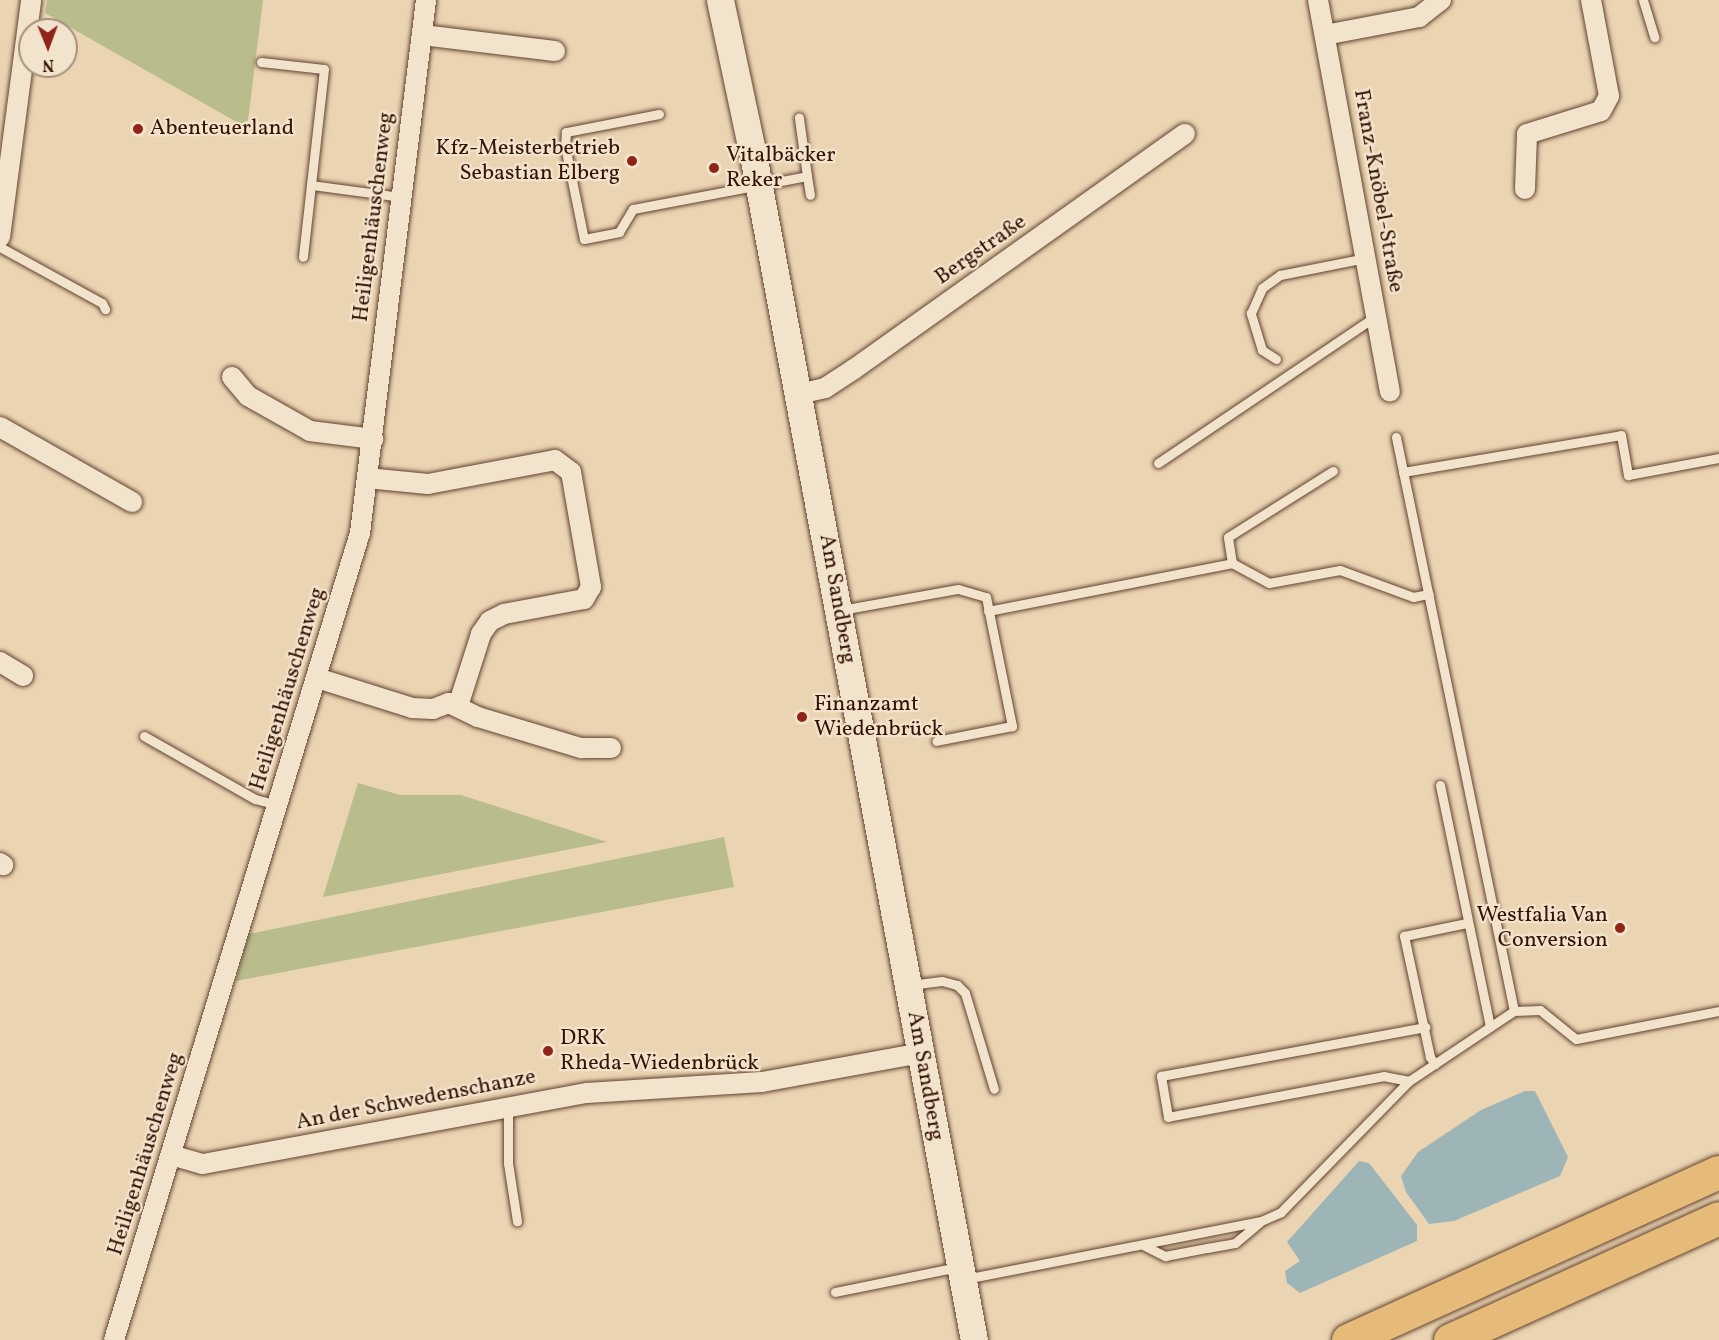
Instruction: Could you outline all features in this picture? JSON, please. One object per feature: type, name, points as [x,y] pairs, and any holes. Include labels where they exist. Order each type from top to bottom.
[{"type":"highway","points":[[1348,1340],[1719,1172]]},
{"type":"highway","points":[[1450,1340],[1719,1218]]},
{"type":"main road","name":"Am Sandberg","points":[[720,0],[759,185],[974,1340]]},
{"type":"street","points":[[0,237],[31,0]]},
{"type":"street","name":"Heiligenhäuschenweg","points":[[114,1340],[360,533],[426,0]]},
{"type":"street","name":"Franz-Knöbel-Straße","points":[[1318,0],[1390,391]]},
{"type":"street","points":[[1325,35],[1419,16],[1441,0]]},
{"type":"street","points":[[1525,189],[1527,134],[1601,111],[1609,96],[1592,0]]},
{"type":"street","points":[[422,34],[555,51]]},
{"type":"street","name":"Bergstraße","points":[[798,394],[825,388],[854,369],[1185,134]]},
{"type":"street","points":[[232,377],[248,396],[310,431],[373,439]]},
{"type":"street","points":[[0,427],[132,502]]},
{"type":"street","points":[[367,478],[428,484],[555,460],[571,472],[591,587],[584,599],[504,614],[490,621],[481,634],[458,706]]},
{"type":"street","points":[[0,662],[23,676]]},
{"type":"street","points":[[317,678],[412,708],[433,709],[449,703],[478,717],[581,748],[611,748]]},
{"type":"street","name":"An der Schwedenschanze","points":[[171,1155],[203,1164],[587,1093],[762,1082],[921,1053]]},
{"type":"lane","points":[[1643,0],[1654,37]]},
{"type":"lane","points":[[261,62],[324,69],[303,257]]},
{"type":"lane","points":[[659,114],[566,132],[565,146],[584,239],[619,232],[633,209],[807,176]]},
{"type":"lane","points":[[799,118],[810,195]]},
{"type":"lane","points":[[311,185],[400,197]]},
{"type":"lane","points":[[0,247],[102,303],[105,309]]},
{"type":"lane","points":[[1276,359],[1262,350],[1251,313],[1262,288],[1280,275],[1366,258]]},
{"type":"lane","points":[[1158,463],[1376,316]]},
{"type":"lane","points":[[1403,472],[1621,435],[1628,475],[1719,458]]},
{"type":"lane","points":[[1396,437],[1514,1011]]},
{"type":"lane","points":[[1232,563],[1228,537],[1333,471]]},
{"type":"lane","points":[[988,611],[1232,563],[1269,583],[1340,570],[1413,597],[1429,594]]},
{"type":"lane","points":[[839,610],[958,589],[986,597],[1012,726],[936,741]]},
{"type":"lane","points":[[144,736],[255,799],[277,806]]},
{"type":"lane","points":[[1440,785],[1490,1027]]},
{"type":"lane","points":[[1435,1064],[1404,936],[1467,923]]},
{"type":"lane","points":[[909,985],[942,981],[957,985],[964,993],[994,1089]]},
{"type":"lane","points":[[835,1292],[1143,1245],[1261,1221],[1281,1212],[1409,1081],[1514,1011],[1540,1010],[1576,1039],[1719,1011]]},
{"type":"lane","points":[[1409,1081],[1384,1076],[1168,1117],[1161,1076],[1425,1027]]},
{"type":"lane","points":[[508,1107],[508,1163],[517,1221]]},
{"type":"lane","points":[[1143,1245],[1165,1256],[1235,1243],[1261,1221]]},
{"type":"green space","points":[[47,0],[263,0],[247,128],[78,32],[78,18],[54,18],[45,13]]},
{"type":"green space","points":[[358,783],[400,795],[461,795],[607,842],[323,897]]},
{"type":"green space","points":[[724,837],[734,887],[236,981],[249,934]]},
{"type":"water","points":[[1525,1091],[1535,1091],[1568,1157],[1560,1176],[1454,1221],[1429,1224],[1406,1192],[1401,1176],[1418,1152],[1481,1110]]},
{"type":"water","points":[[1359,1161],[1369,1163],[1417,1225],[1417,1241],[1300,1293],[1287,1283],[1285,1271],[1300,1261],[1287,1242]]},
{"type":"place","name":"Abenteuerland","points":[[138,129]]},
{"type":"place","name":"Kfz-Meisterbetrieb Sebastian Elberg","points":[[632,161]]},
{"type":"place","name":"Vitalbäcker Reker","points":[[714,168]]},
{"type":"place","name":"Finanzamt Wiedenbrück","points":[[802,717]]},
{"type":"place","name":"Westfalia Van Conversion","points":[[1620,928]]},
{"type":"place","name":"DRK Rheda-Wiedenbrück","points":[[548,1051]]}]
